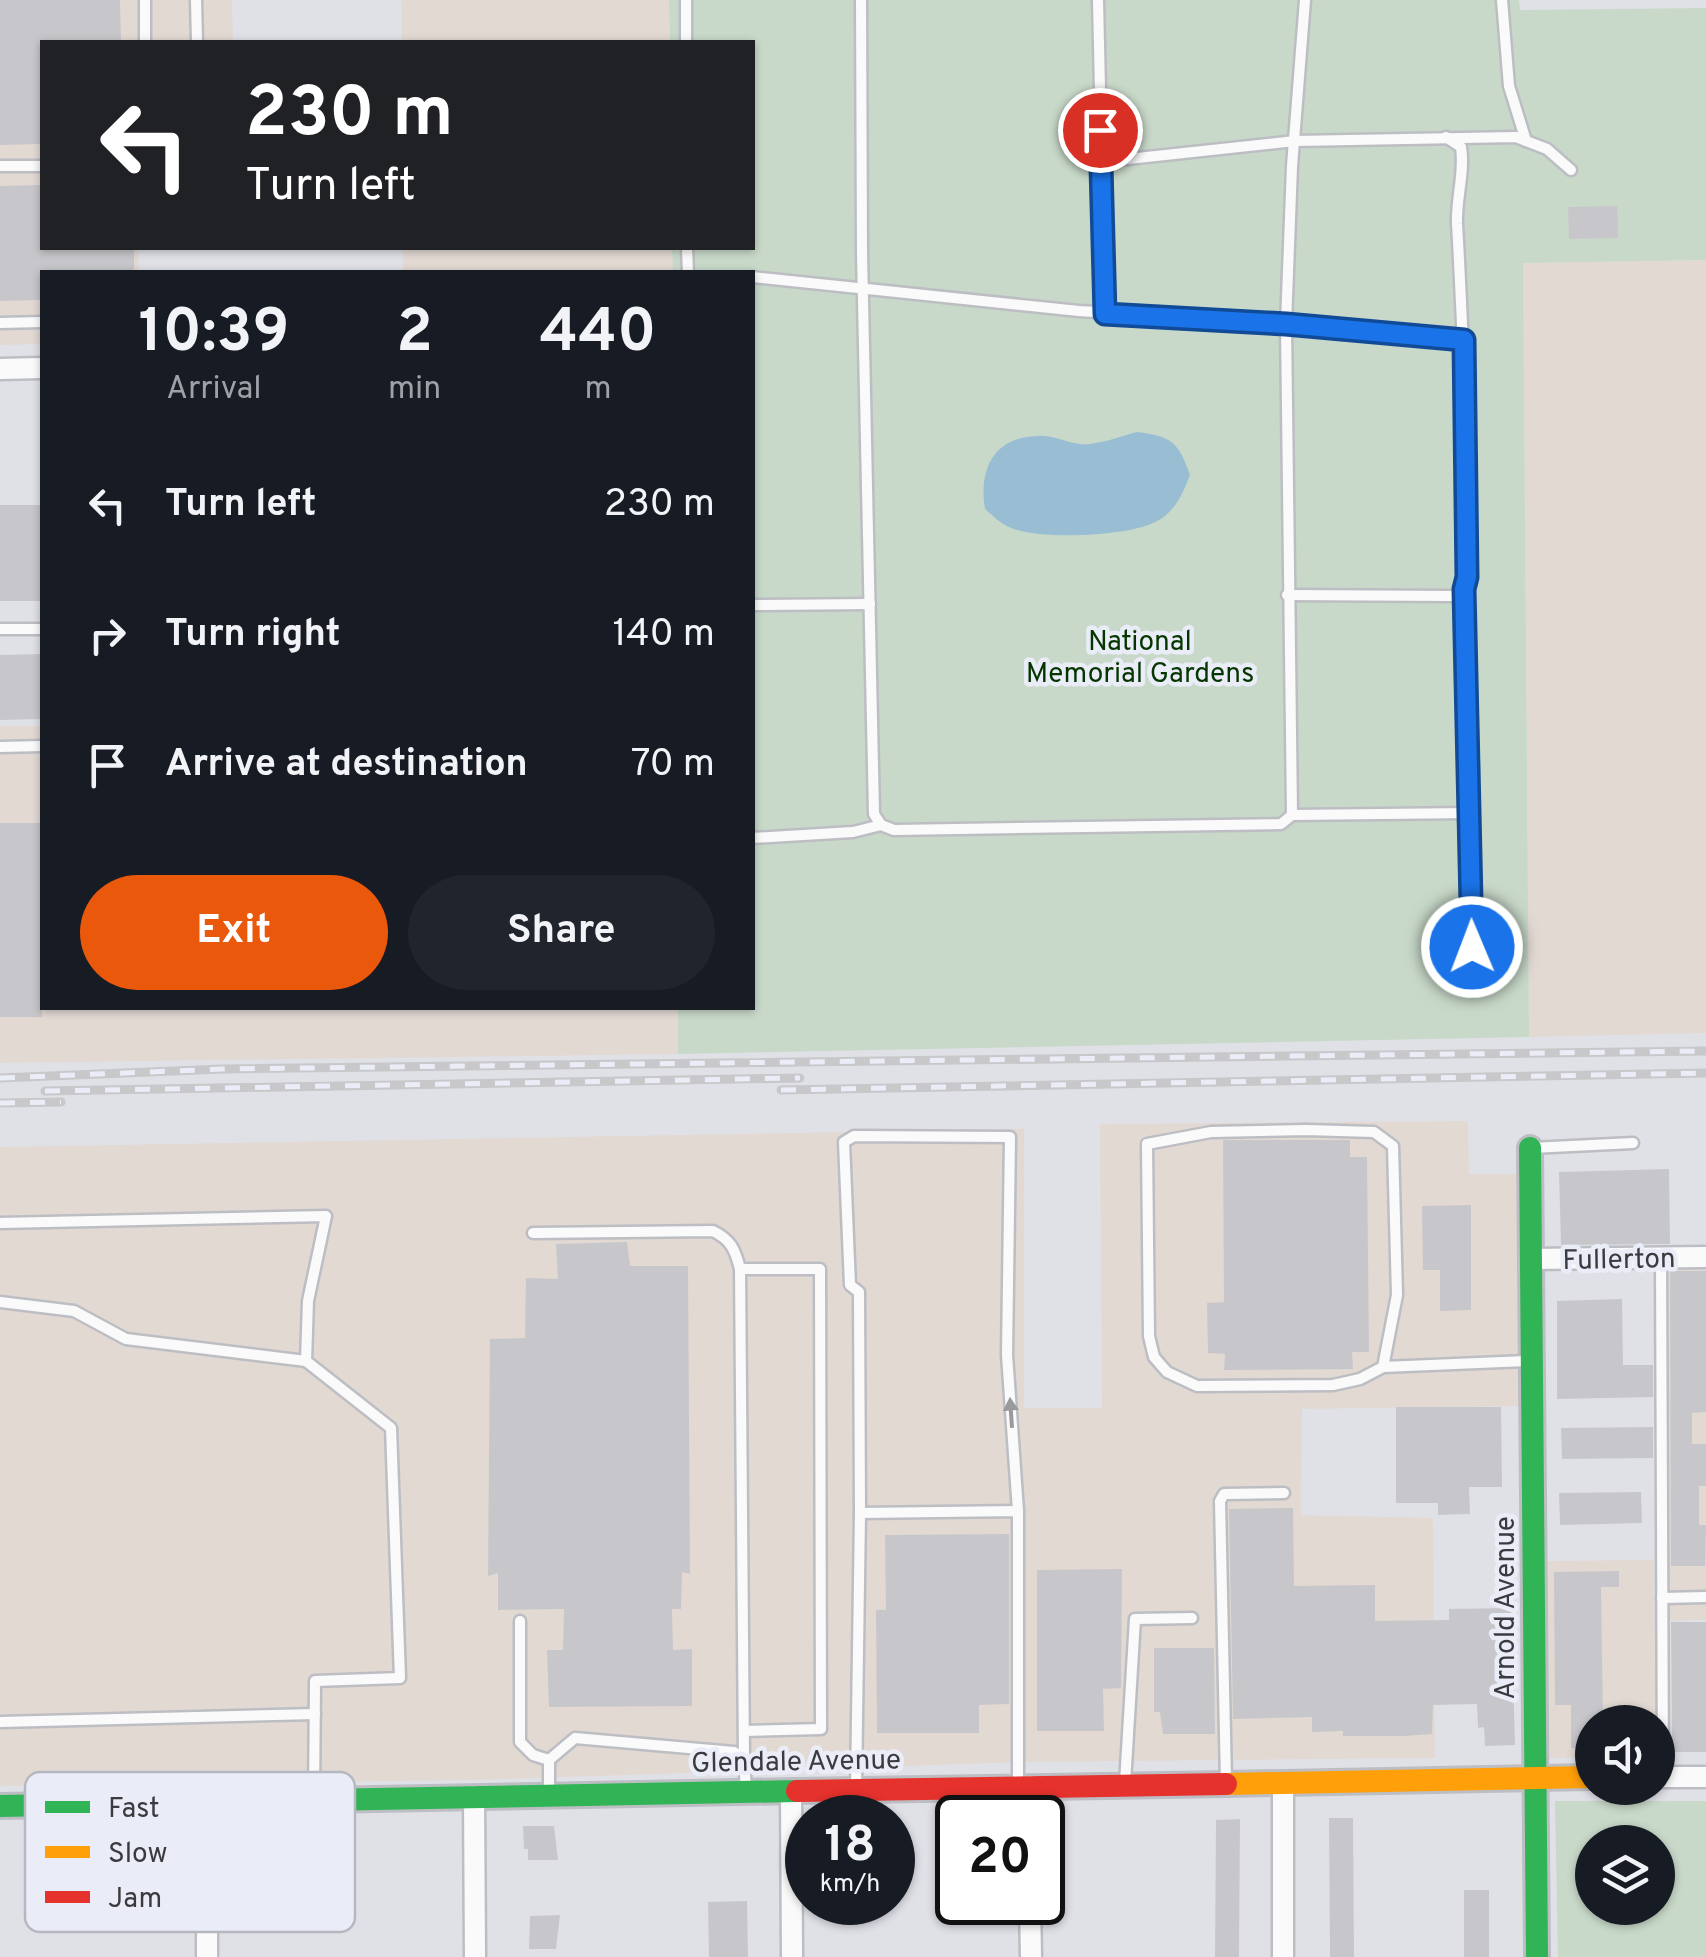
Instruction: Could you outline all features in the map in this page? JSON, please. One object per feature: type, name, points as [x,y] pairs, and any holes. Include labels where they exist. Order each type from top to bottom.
[{"type":"street","points":[[0,369],[40,368]]},
{"type":"street","name":"Arnold Avenue","points":[[1530,1148],[1536,1957]]},
{"type":"street","name":"Fullerton","points":[[1532,1259],[1706,1257]]},
{"type":"street","name":"Glendale Avenue","points":[[355,1799],[1575,1777]]},
{"type":"street","points":[[1675,1777],[1706,1777]]},
{"type":"street","points":[[1282,1782],[1283,1957]]},
{"type":"street","points":[[1024,1787],[1026,1795]]},
{"type":"street","points":[[791,1790],[792,1957]]},
{"type":"street","points":[[474,1796],[475,1957]]},
{"type":"street","name":"Glendale Avenue","points":[[0,1806],[25,1806]]},
{"type":"street","points":[[1030,1925],[1030,1957]]},
{"type":"street","points":[[207,1932],[207,1957]]},
{"type":"lane","points":[[144,0],[146,40]]},
{"type":"lane","points":[[196,0],[197,40]]},
{"type":"lane","points":[[686,0],[686,40]]},
{"type":"lane","points":[[861,0],[874,814],[881,826]]},
{"type":"lane","points":[[1098,0],[1105,314]]},
{"type":"lane","points":[[1292,815],[1286,324],[1305,0]]},
{"type":"lane","points":[[1502,0],[1509,86],[1526,141]]},
{"type":"lane","points":[[1446,137],[1461,148],[1464,165],[1457,217],[1464,340],[1464,589],[1472,947]]},
{"type":"lane","points":[[1100,162],[1296,141],[1516,137],[1547,149],[1570,170]]},
{"type":"lane","points":[[0,166],[40,166]]},
{"type":"lane","points":[[755,277],[1105,314],[1286,324],[1464,340]]},
{"type":"lane","points":[[0,323],[40,322]]},
{"type":"lane","points":[[1287,595],[1452,596],[1464,589]]},
{"type":"lane","points":[[755,605],[870,604]]},
{"type":"lane","points":[[0,629],[40,629]]},
{"type":"lane","points":[[0,746],[40,746]]},
{"type":"lane","points":[[755,838],[853,832],[881,826],[894,830],[1281,824],[1292,815],[1470,813]]},
{"type":"lane","points":[[1384,1367],[1397,1295],[1393,1146],[1374,1132],[1306,1130],[1212,1132],[1147,1144],[1149,1336],[1154,1357],[1166,1372],[1197,1386],[1333,1386],[1384,1367],[1532,1361]]},
{"type":"lane","points":[[856,1789],[860,1292],[850,1285],[844,1142],[854,1136],[1010,1137],[1007,1355],[1018,1511],[1024,1787]]},
{"type":"lane","points":[[1530,1148],[1634,1142]]},
{"type":"lane","points":[[0,1223],[326,1216],[308,1301],[306,1362]]},
{"type":"lane","points":[[532,1232],[713,1231],[734,1247],[740,1268],[746,1791]]},
{"type":"lane","points":[[1661,1258],[1661,1705]]},
{"type":"lane","points":[[740,1268],[820,1270],[821,1728],[744,1731]]},
{"type":"lane","points":[[0,1302],[74,1312],[126,1340],[306,1362],[391,1428],[400,1678],[315,1681],[314,1772]]},
{"type":"lane","points":[[1226,1782],[1220,1501],[1224,1494],[1284,1493]]},
{"type":"lane","points":[[860,1514],[1018,1511]]},
{"type":"lane","points":[[1662,1598],[1706,1598]]},
{"type":"lane","points":[[1126,1784],[1136,1619],[1192,1618]]},
{"type":"lane","points":[[520,1621],[520,1742],[533,1755],[549,1760]]},
{"type":"lane","points":[[0,1722],[314,1714]]},
{"type":"lane","points":[[549,1795],[549,1760],[575,1738],[734,1752],[744,1758]]},
{"type":"shaded area","points":[[0,0],[232,0],[233,40],[40,40],[40,250],[138,250],[139,270],[40,270],[40,344],[0,345]]},
{"type":"shaded area","points":[[401,0],[669,0],[670,40],[402,40]]},
{"type":"shaded area","points":[[403,250],[672,250],[673,270],[403,270]]},
{"type":"shaded area","points":[[1706,260],[1706,1033],[1529,1037],[1523,263]]},
{"type":"shaded area","points":[[0,726],[40,726],[40,1010],[678,1010],[678,1054],[0,1063]]},
{"type":"shaded area","points":[[1468,1121],[1469,1174],[1518,1174],[1520,1406],[1302,1409],[1301,1515],[1433,1518],[1435,1758],[1027,1762],[355,1782],[355,1772],[25,1772],[25,1786],[0,1786],[0,1147],[1024,1129],[1024,1408],[1102,1408],[1100,1124]]},
{"type":"shaded area","points":[[1665,1262],[1706,1262],[1706,1620],[1666,1621]]},
{"type":"shaded area","points":[[1654,1560],[1656,1705],[1575,1705],[1575,1758],[1548,1758],[1547,1561]]},
{"type":"green space","name":"National Memorial Gardens","points":[[669,0],[1519,0],[1520,10],[1706,8],[1706,260],[1523,263],[1529,1037],[678,1054],[678,1010],[755,1010],[755,270],[673,270],[672,250],[755,250],[755,40],[670,40]]},
{"type":"green space","points":[[1555,1801],[1575,1801],[1575,1805],[1675,1805],[1675,1801],[1706,1801],[1706,1957],[1558,1957]]},
{"type":"water","points":[[1137,432],[1172,443],[1190,475],[1182,495],[1159,520],[1108,533],[1043,534],[1011,528],[985,509],[988,466],[1002,447],[1027,437],[1090,444]]},
{"type":"building","points":[[0,0],[120,0],[121,40],[40,40],[40,144],[0,145]]},
{"type":"building","points":[[40,185],[40,250],[134,250],[134,270],[40,270],[40,300],[0,301],[0,186]]},
{"type":"building","points":[[1617,206],[1618,238],[1569,239],[1568,207]]},
{"type":"building","points":[[0,505],[40,505],[40,601],[0,601]]},
{"type":"building","points":[[40,654],[40,719],[0,720],[0,655]]},
{"type":"building","points":[[0,823],[40,823],[42,1017],[0,1017]]},
{"type":"building","points":[[1223,1140],[1350,1140],[1350,1157],[1367,1157],[1369,1352],[1352,1352],[1353,1369],[1224,1370],[1225,1354],[1208,1353],[1207,1303],[1224,1302]]},
{"type":"building","points":[[1669,1169],[1670,1244],[1561,1245],[1559,1172]]},
{"type":"building","points":[[1471,1205],[1471,1310],[1440,1311],[1440,1270],[1423,1270],[1422,1206]]},
{"type":"building","points":[[627,1242],[630,1266],[688,1266],[690,1574],[682,1572],[681,1609],[672,1609],[673,1650],[692,1649],[692,1706],[549,1707],[547,1650],[563,1650],[564,1609],[498,1610],[498,1573],[488,1576],[490,1339],[525,1338],[526,1278],[558,1279],[556,1244]]},
{"type":"building","points":[[1670,1271],[1706,1271],[1706,1412],[1692,1413],[1692,1444],[1706,1444],[1706,1486],[1699,1486],[1699,1525],[1706,1525],[1705,1566],[1671,1566]]},
{"type":"building","points":[[1622,1299],[1623,1365],[1653,1365],[1653,1397],[1557,1399],[1557,1301]]},
{"type":"building","points":[[1396,1407],[1501,1407],[1502,1487],[1469,1487],[1470,1514],[1438,1515],[1438,1503],[1396,1503]]},
{"type":"building","points":[[1653,1427],[1653,1458],[1562,1459],[1561,1428]]},
{"type":"building","points":[[1641,1492],[1642,1523],[1560,1525],[1559,1493]]},
{"type":"building","points":[[1293,1508],[1294,1586],[1375,1585],[1375,1621],[1449,1620],[1449,1609],[1511,1608],[1515,1745],[1485,1746],[1484,1727],[1478,1728],[1477,1704],[1433,1705],[1432,1734],[1404,1736],[1312,1732],[1312,1717],[1233,1719],[1229,1509]]},
{"type":"building","points":[[1009,1534],[1009,1704],[979,1705],[979,1733],[877,1733],[876,1610],[886,1610],[885,1535]]},
{"type":"building","points":[[1122,1569],[1121,1688],[1103,1689],[1104,1731],[1037,1731],[1037,1570]]},
{"type":"building","points":[[1619,1571],[1619,1587],[1601,1587],[1603,1705],[1575,1705],[1575,1748],[1571,1748],[1571,1705],[1555,1705],[1554,1572]]},
{"type":"building","points":[[1671,1622],[1706,1622],[1706,1752],[1675,1752],[1675,1705],[1672,1705]]},
{"type":"building","points":[[1154,1648],[1214,1648],[1215,1734],[1163,1734],[1160,1712],[1154,1712]]},
{"type":"building","points":[[1329,1818],[1353,1818],[1354,1957],[1330,1957]]},
{"type":"building","points":[[1240,1819],[1239,1957],[1215,1957],[1216,1820]]},
{"type":"building","points":[[523,1826],[554,1826],[558,1860],[528,1860]]},
{"type":"building","points":[[1464,1890],[1489,1890],[1489,1957],[1464,1957]]},
{"type":"building","points":[[747,1901],[748,1957],[709,1957],[708,1902]]},
{"type":"building","points":[[560,1915],[556,1949],[529,1949],[530,1916]]},
{"type":"railway","points":[[0,1078],[223,1069],[1706,1051]]},
{"type":"railway","points":[[781,1090],[1706,1073]]},
{"type":"railway","points":[[45,1091],[800,1078]]},
{"type":"railway","points":[[0,1103],[61,1102]]},
{"type":"traffic: fast","points":[[1530,1148],[1537,1957]]},
{"type":"traffic: fast","points":[[355,1799],[797,1791]]},
{"type":"traffic: fast","points":[[0,1806],[25,1806]]},
{"type":"traffic: slow","points":[[1226,1784],[1575,1777]]},
{"type":"traffic: jam","points":[[797,1791],[1226,1784]]},
{"type":"route","points":[[1100,130],[1105,314],[1286,324],[1464,340],[1464,589],[1472,947]]}]
